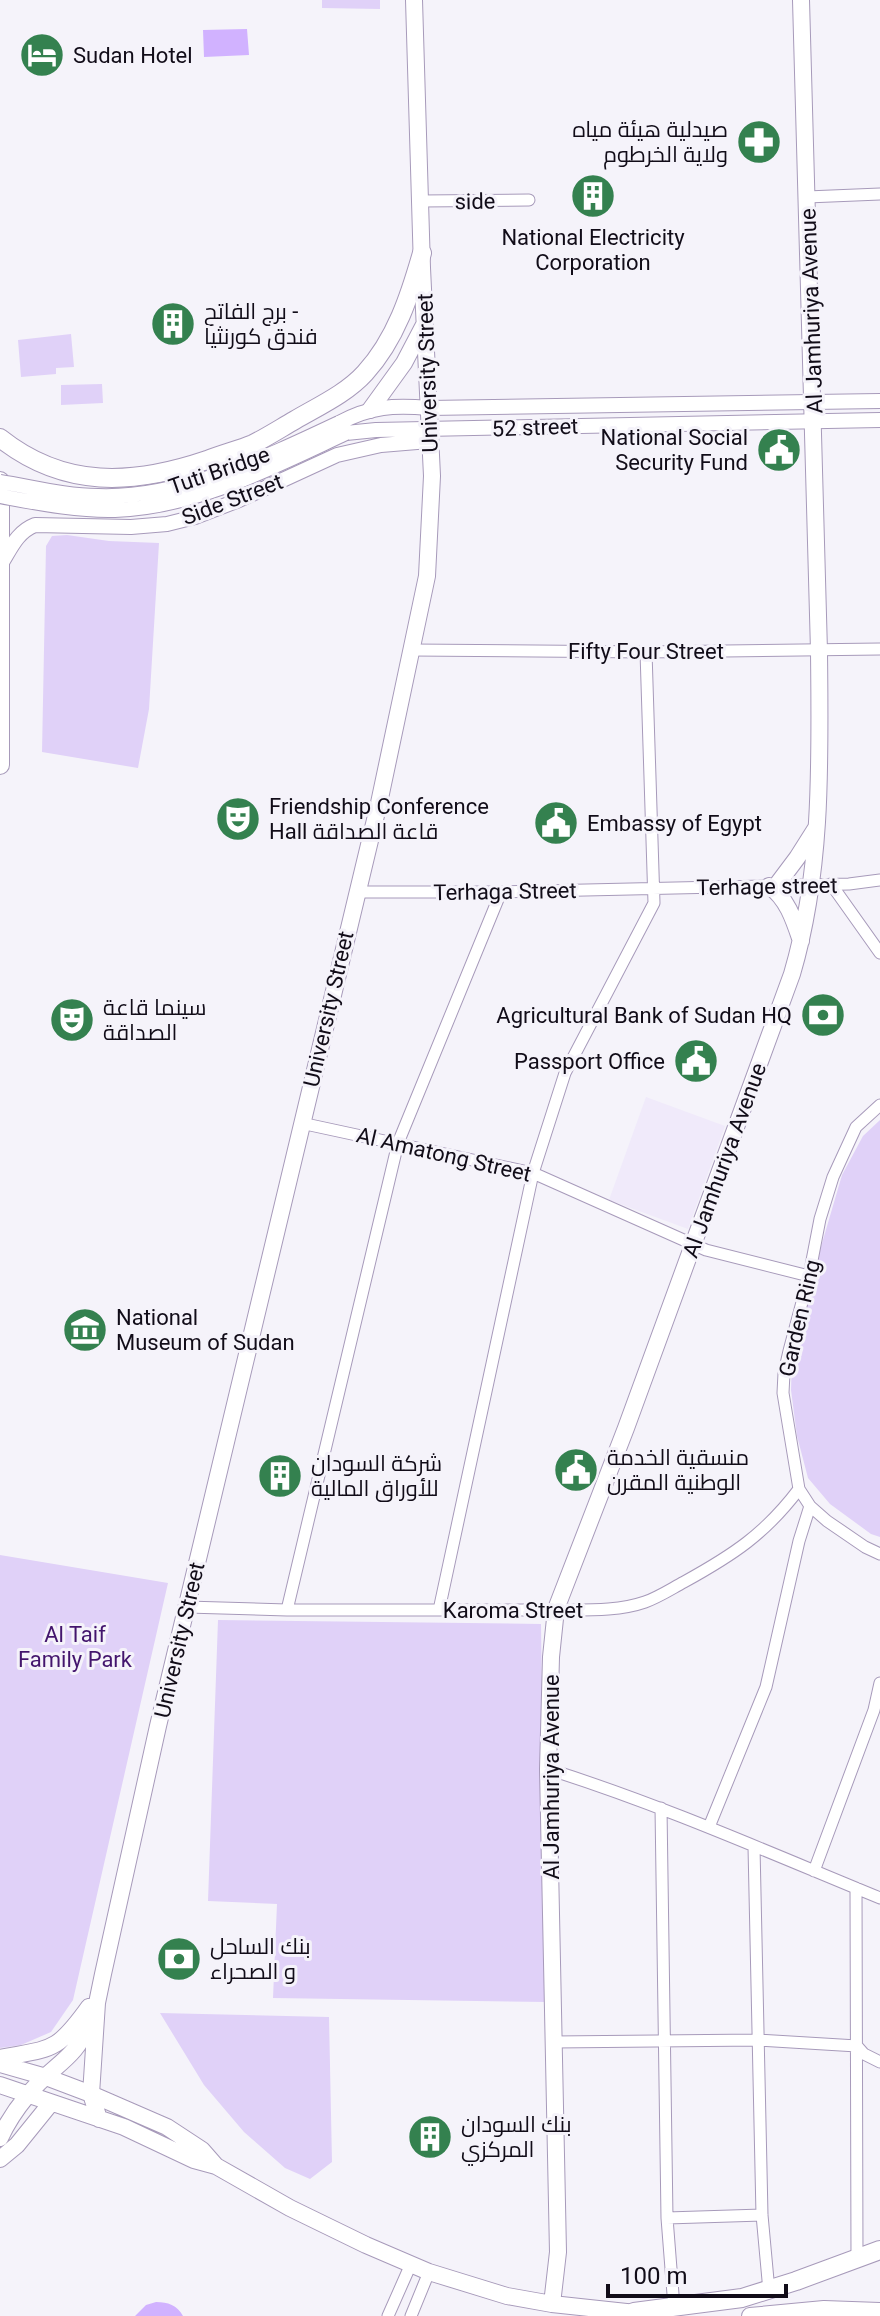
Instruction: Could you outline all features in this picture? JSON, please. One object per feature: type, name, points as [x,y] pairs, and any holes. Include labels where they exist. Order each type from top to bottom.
[{"type":"main road","name":"University Street","points":[[1,2132],[28,2095],[84,2039],[98,1998],[187,1607],[379,803],[427,576],[432,476],[414,0]]},
{"type":"main road","name":"Al Jamhuriya Avenue","points":[[552,2304],[558,2252],[548,1769],[551,1657],[556,1609],[626,1428],[786,989],[801,942],[816,858],[819,651],[801,0]]},
{"type":"main road","points":[[0,438],[20,454],[49,468],[92,479],[128,479],[178,470],[251,444],[341,392],[365,374],[391,338],[422,253]]},
{"type":"main road","points":[[363,412],[404,363],[425,322]]},
{"type":"main road","points":[[0,482],[0,765]]},
{"type":"main road","points":[[801,942],[785,902],[772,886],[797,858],[817,826]]},
{"type":"main road","name":"University Street","points":[[98,1998],[91,2094],[99,2119]]},
{"type":"main road","points":[[0,2061],[56,2045],[73,2030],[98,1998]]},
{"type":"main road","points":[[0,2061],[91,2094],[167,2127],[202,2150],[216,2166]]},
{"type":"main road","points":[[0,2085],[124,2127],[194,2160],[216,2166],[290,2208],[366,2245],[429,2272],[507,2296],[634,2312],[668,2311],[769,2291],[880,2250]]},
{"type":"main road","points":[[0,2159],[17,2145],[51,2103]]},
{"type":"main road","points":[[750,2316],[824,2309],[880,2311]]},
{"type":"street","points":[[807,197],[880,194]]},
{"type":"street","name":"side","points":[[421,201],[529,200]]},
{"type":"street","points":[[341,392],[363,412],[342,428]]},
{"type":"street","name":"52 street","points":[[363,412],[397,405],[429,408],[880,401]]},
{"type":"street","name":"52 street","points":[[429,436],[814,419],[880,420]]},
{"type":"street","points":[[342,428],[429,436]]},
{"type":"street","name":"Tuti Bridge","points":[[0,482],[84,496],[155,492],[219,475],[342,428]]},
{"type":"street","name":"Tuti Bridge","points":[[0,496],[90,509],[139,508],[173,503],[220,489],[342,428]]},
{"type":"street","name":"Side Street","points":[[1,564],[18,535],[35,525],[131,527],[167,524],[239,500],[337,455],[429,436]]},
{"type":"street","name":"Fifty Four Street","points":[[412,650],[646,652],[880,649]]},
{"type":"street","points":[[439,1610],[533,1173],[565,1073],[652,909],[655,897],[646,652]]},
{"type":"street","name":"Terhage street","points":[[653,889],[880,880]]},
{"type":"street","points":[[831,884],[880,953]]},
{"type":"street","name":"Terhaga Street","points":[[356,892],[653,889]]},
{"type":"street","points":[[287,1610],[398,1143],[501,892]]},
{"type":"street","name":"Garden Ring","points":[[880,1105],[856,1127],[833,1177],[820,1219],[784,1373],[783,1393],[799,1489],[810,1506],[827,1521],[880,1554]]},
{"type":"street","name":"Al Amatong Street","points":[[301,1123],[533,1173],[720,1254],[809,1276]]},
{"type":"street","name":"Karoma Street","points":[[187,1607],[585,1610],[645,1602],[749,1543],[778,1517],[799,1489]]},
{"type":"street","points":[[709,1827],[766,1687],[799,1541],[810,1506]]},
{"type":"street","points":[[814,1871],[874,1710],[880,1683]]},
{"type":"street","points":[[548,1769],[607,1787],[880,1898]]},
{"type":"street","points":[[661,1808],[668,2311]]},
{"type":"street","points":[[754,1847],[762,2215],[769,2291]]},
{"type":"street","points":[[856,1888],[857,2258]]},
{"type":"street","points":[[554,2042],[758,2040],[857,2046],[864,2054],[880,2062]]},
{"type":"street","points":[[667,2218],[762,2215]]},
{"type":"street","points":[[388,2316],[411,2264]]},
{"type":"street","points":[[411,2316],[429,2272]]},
{"type":"shaded area","points":[[247,29],[249,55],[204,57],[203,30]]},
{"type":"shaded area","points":[[646,1097],[725,1126],[688,1229],[609,1200]]},
{"type":"shaded area","points":[[156,2302],[172,2305],[183,2316],[135,2316],[146,2305]]},
{"type":"green space","points":[[322,0],[380,0],[380,9],[322,8]]},
{"type":"green space","points":[[71,334],[74,367],[56,368],[56,374],[21,377],[18,340]]},
{"type":"green space","points":[[102,384],[103,403],[61,405],[61,385]]},
{"type":"green space","points":[[52,536],[159,543],[149,709],[138,768],[42,752],[46,546]]},
{"type":"green space","points":[[880,1120],[880,1537],[871,1534],[830,1504],[808,1478],[797,1436],[791,1390],[792,1359],[842,1175],[863,1136]]},
{"type":"green space","name":"Al Taif Family Park","points":[[0,1555],[168,1583],[73,2000],[51,2032],[21,2045],[0,2048]]},
{"type":"green space","points":[[218,1620],[541,1624],[546,2002],[273,1998],[277,1904],[208,1901]]},
{"type":"green space","points":[[160,2013],[329,2017],[332,2162],[310,2179],[285,2168],[244,2132],[204,2085]]},
{"type":"place","name":"Sudan Hotel","points":[[42,55]]},
{"type":"place","name":"صيدلية هيئة مياه ولاية الخرطوم","points":[[759,142]]},
{"type":"place","name":"National Electricity Corporation","points":[[593,196]]},
{"type":"place","name":"برج الفاتح - فندق كورنثيا","points":[[173,324]]},
{"type":"place","name":"National Social Security Fund","points":[[779,450]]},
{"type":"place","name":"Friendship Conference Hall قاعة الصداقة","points":[[238,819]]},
{"type":"place","name":"Embassy of Egypt","points":[[556,823]]},
{"type":"place","name":"Agricultural Bank of Sudan HQ","points":[[823,1015]]},
{"type":"place","name":"سينما قاعة الصداقة","points":[[72,1020]]},
{"type":"place","name":"Passport Office","points":[[696,1061]]},
{"type":"place","name":"National Museum of Sudan","points":[[85,1330]]},
{"type":"place","name":"منسقية الخدمة الوطنية المقرن","points":[[576,1470]]},
{"type":"place","name":"شركة السودان للأوراق المالية","points":[[280,1476]]},
{"type":"place","name":"بنك الساحل و الصحراء","points":[[179,1959]]},
{"type":"place","name":"بنك السودان المركزي","points":[[430,2137]]}]
